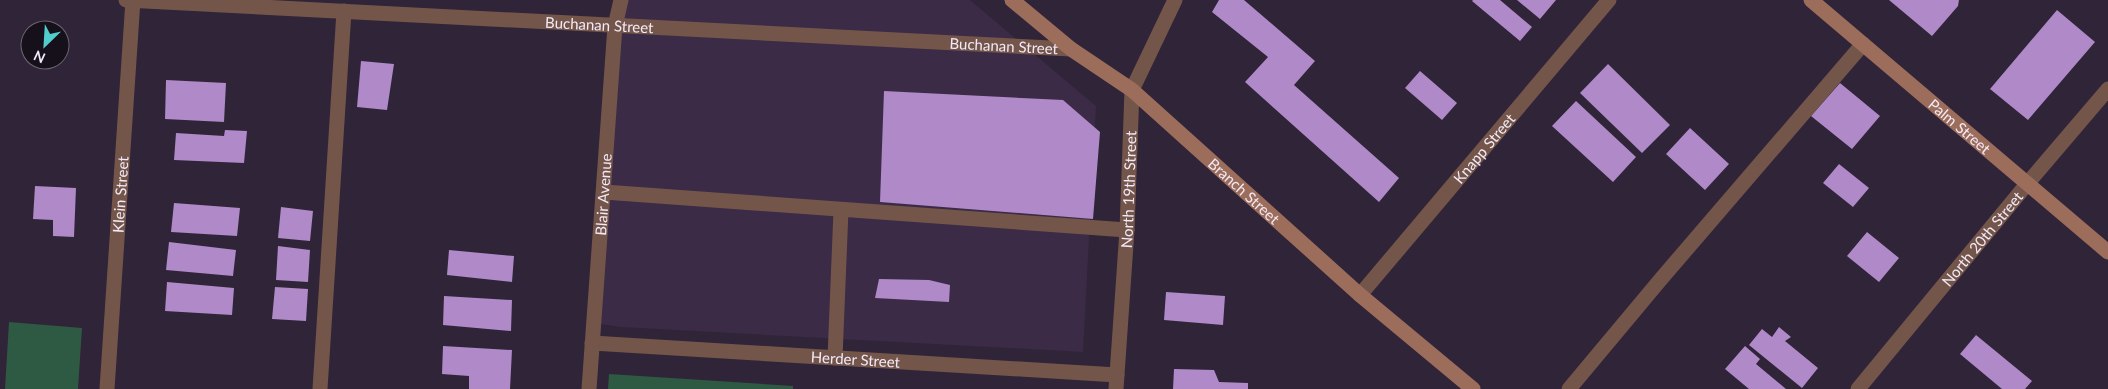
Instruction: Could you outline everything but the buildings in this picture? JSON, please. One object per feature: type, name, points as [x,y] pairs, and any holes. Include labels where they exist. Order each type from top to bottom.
[{"type":"street","name":"Buchanan Street","points":[[126,0],[1071,49]]},
{"type":"street","name":"Klein Street","points":[[107,389],[133,0]]},
{"type":"street","name":"Blair Avenue","points":[[589,389],[615,26],[621,0]]},
{"type":"street","name":"Branch Street","points":[[1012,0],[1071,49],[1132,90],[1360,295],[1473,389]]},
{"type":"street","name":"North 19th Street","points":[[1117,382],[1127,230],[1132,90],[1175,0]]},
{"type":"street","name":"Knapp Street","points":[[1360,295],[1609,0]]},
{"type":"street","name":"Palm Street","points":[[1811,0],[2108,252]]},
{"type":"street","points":[[320,389],[344,10]]},
{"type":"street","points":[[1569,389],[1863,44]]},
{"type":"street","name":"North 20th Street","points":[[1858,389],[2108,89]]},
{"type":"street","points":[[604,192],[1127,230]]},
{"type":"street","points":[[834,358],[841,210]]},
{"type":"street","name":"Herder Street","points":[[592,343],[834,358],[1117,382]]},
{"type":"shaded area","points":[[621,0],[970,0],[1096,106],[1083,352],[621,327],[594,323]]},
{"type":"green space","points":[[9,322],[82,328],[78,389],[5,389]]},
{"type":"green space","points":[[609,374],[793,386],[793,389],[608,389]]}]
